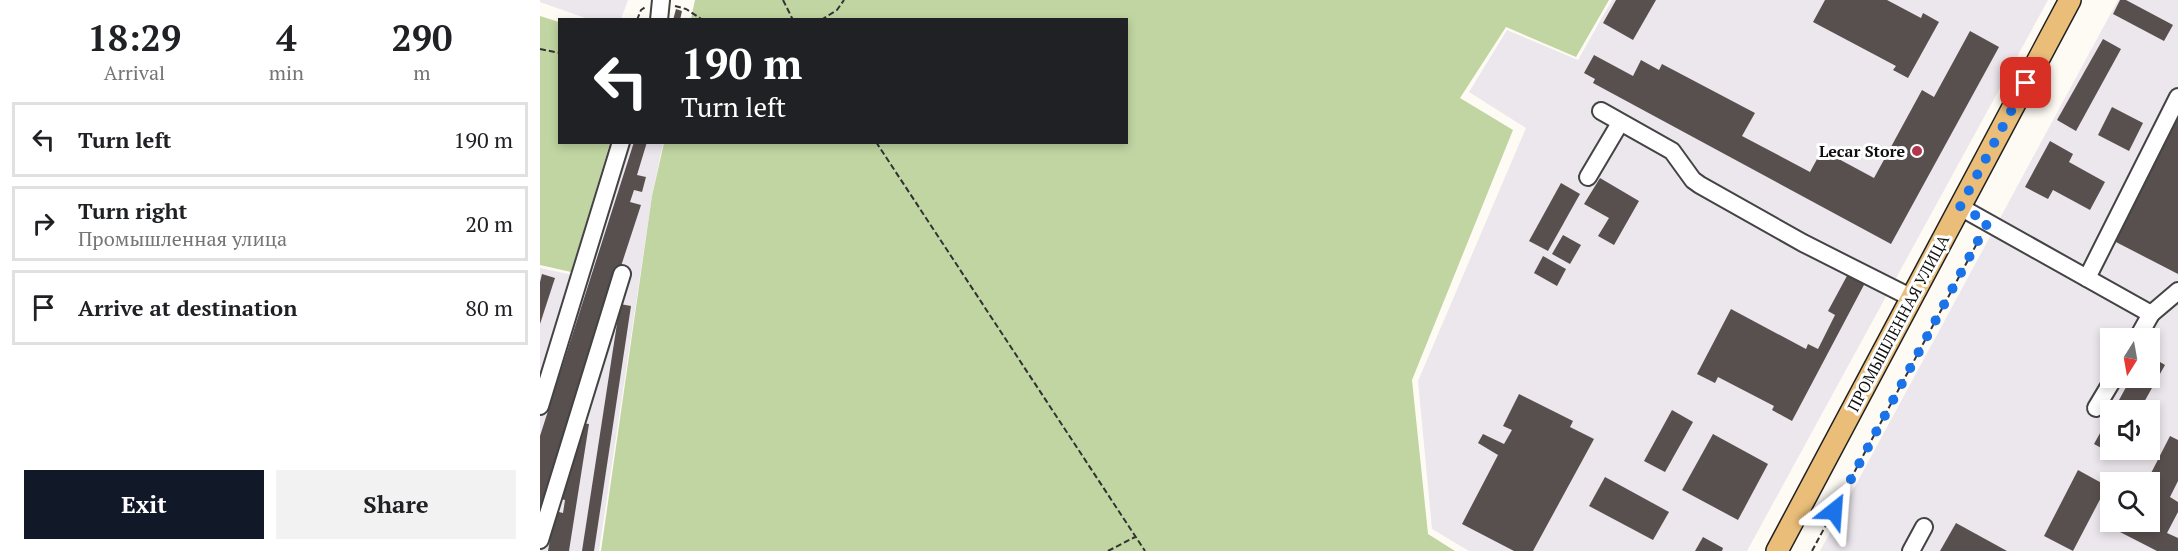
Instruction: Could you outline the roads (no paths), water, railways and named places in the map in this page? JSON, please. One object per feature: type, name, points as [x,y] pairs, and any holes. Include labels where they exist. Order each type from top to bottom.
[{"type":"main road","name":"ПРОМЫШЛЕННАЯ УЛИЦА","points":[[1777,551],[2070,0]]},
{"type":"lane","points":[[2087,278],[2178,97]]},
{"type":"lane","points":[[1601,111],[1672,151],[1693,180],[1700,185],[1814,249],[1912,298]]},
{"type":"lane","points":[[1588,177],[1620,123]]},
{"type":"lane","points":[[540,406],[620,144]]},
{"type":"lane","points":[[1960,207],[2151,314]]},
{"type":"lane","points":[[540,540],[622,274]]},
{"type":"lane","points":[[2143,328],[2151,314],[2178,291]]},
{"type":"lane","points":[[2097,408],[2108,388]]},
{"type":"lane","points":[[1911,551],[1924,527]]},
{"type":"place","name":"Lecar Store","points":[[1917,151]]}]
